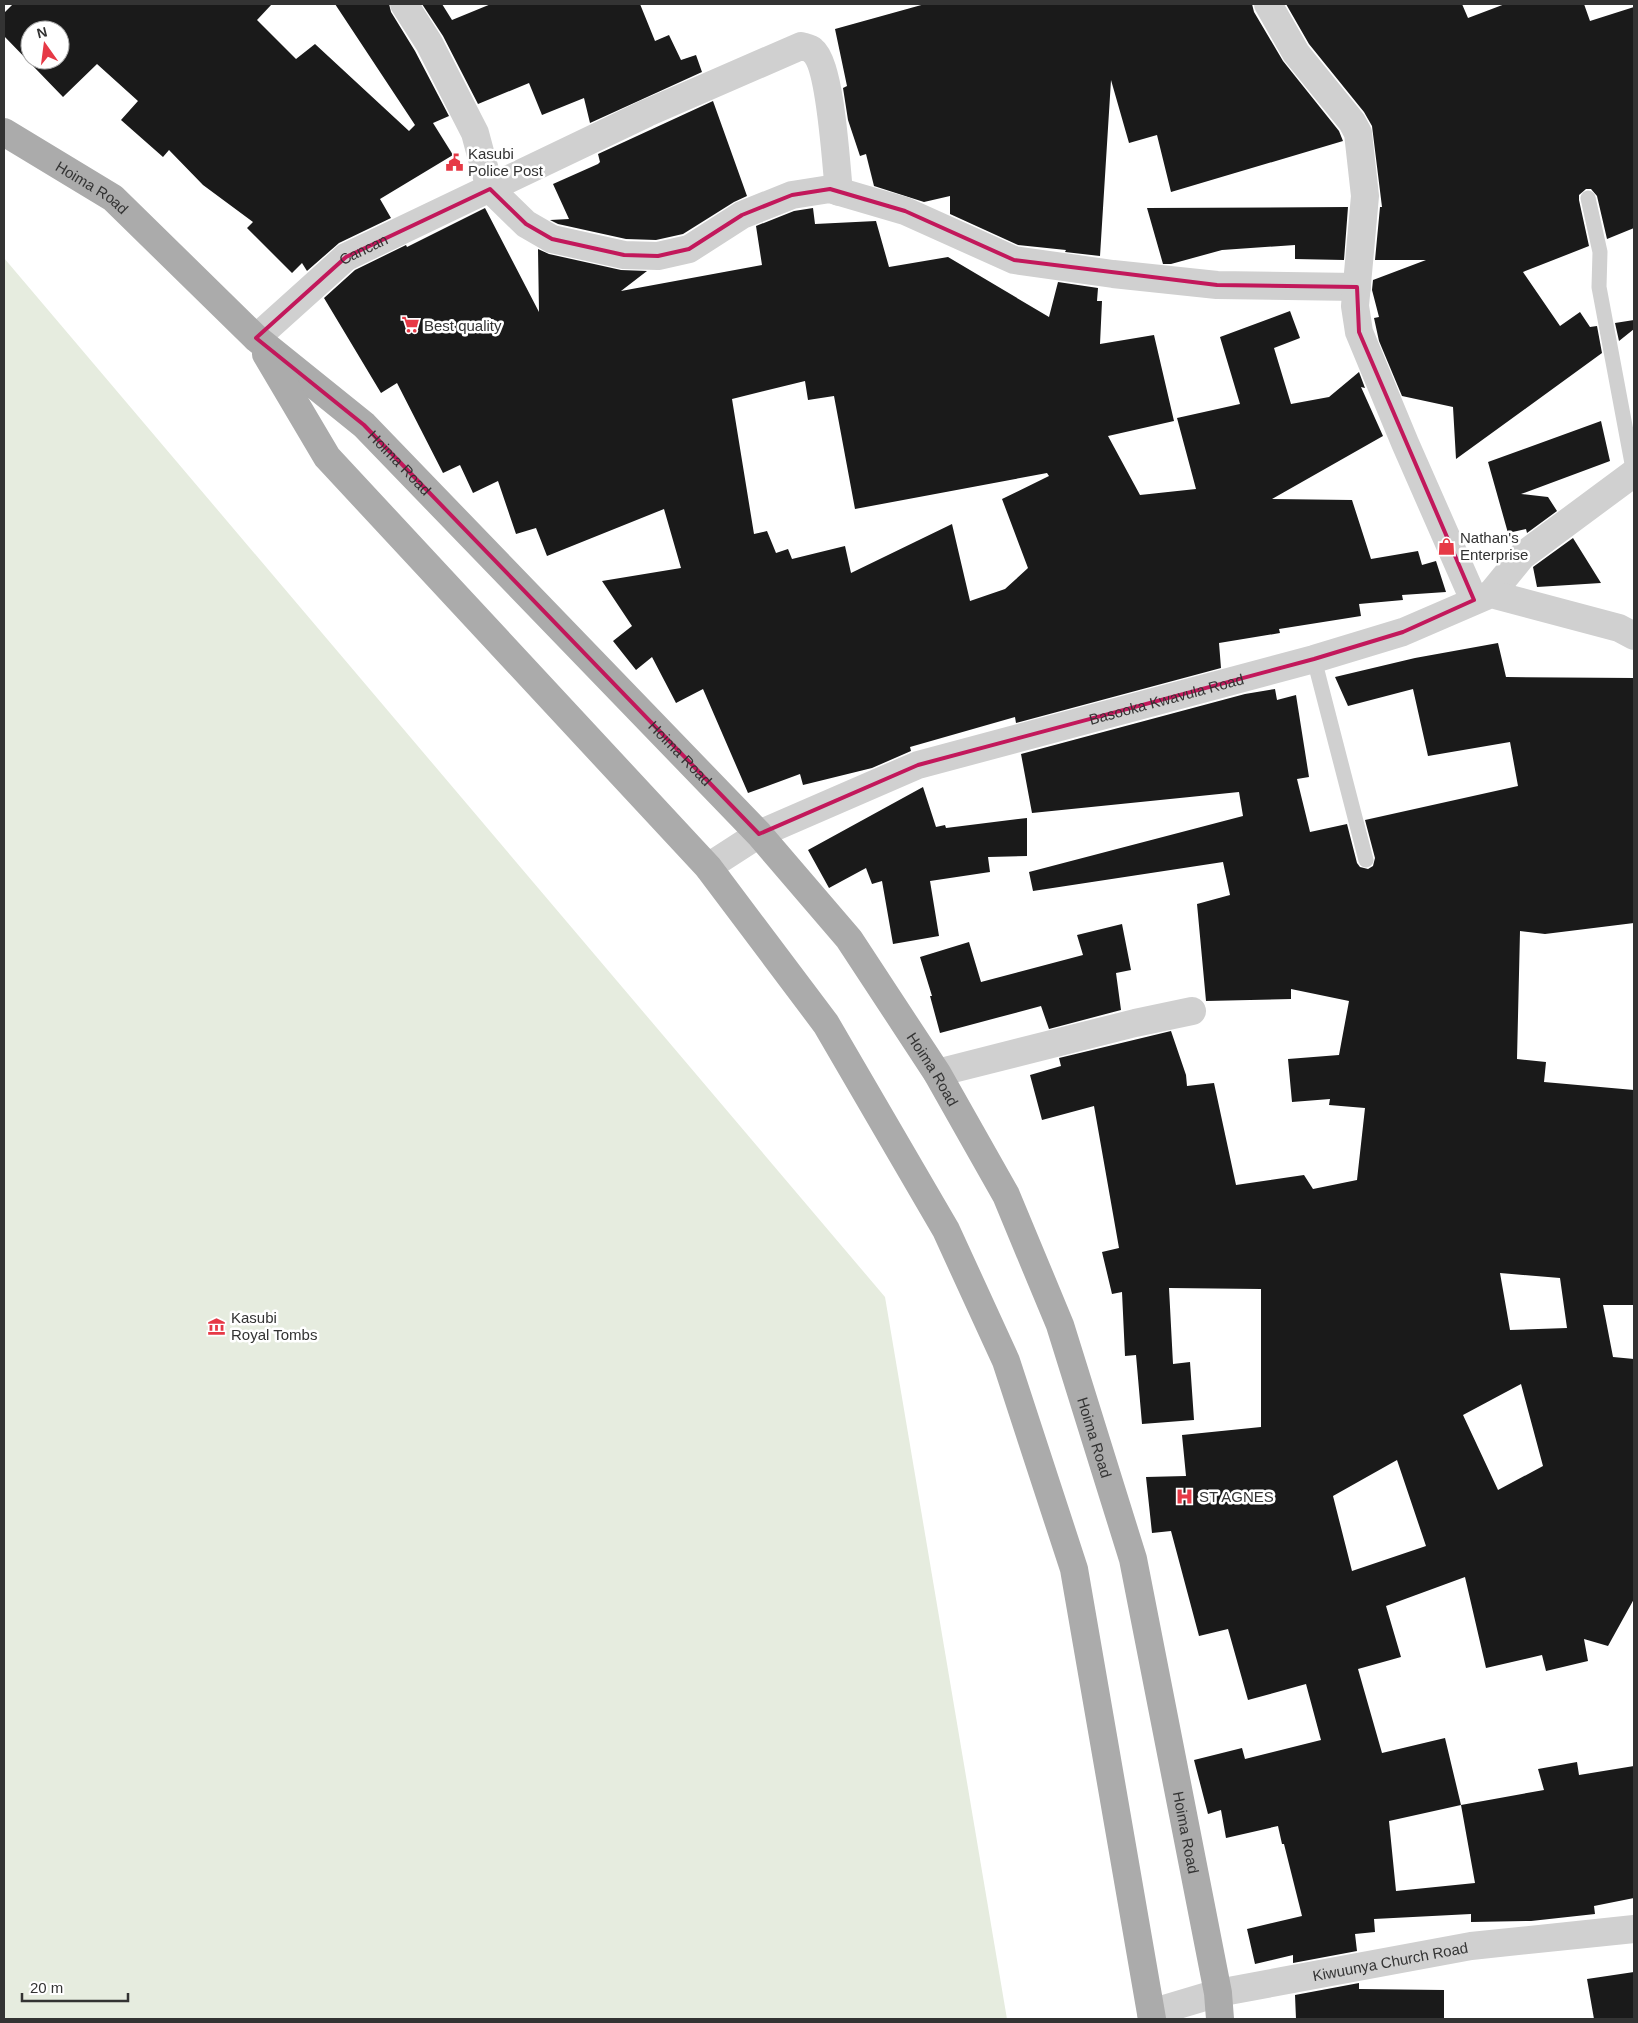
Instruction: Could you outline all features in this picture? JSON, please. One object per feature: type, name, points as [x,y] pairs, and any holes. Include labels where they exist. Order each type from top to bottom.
[{"type":"main road","name":"Hoima Road","points":[[4,132],[113,198],[256,338],[364,425],[759,834],[849,940],[937,1072],[1006,1195],[1060,1325],[1133,1559],[1219,2006]]},
{"type":"main road","name":"Hoima Road","points":[[256,338],[327,457],[708,867],[826,1024],[946,1230],[1006,1361],[1074,1569],[1151,2016]]},
{"type":"street","points":[[404,4],[429,43],[475,133],[490,189],[526,224],[552,239],[624,255],[658,256],[689,249],[742,215],[792,195],[830,189],[905,211],[1014,260],[1113,274],[1217,285],[1357,287]]},
{"type":"street","points":[[1268,4],[1296,53],[1352,122],[1358,133],[1365,196],[1355,306],[1359,332],[1405,442],[1482,597]]},
{"type":"street","name":"Cancan","points":[[256,338],[346,257],[647,113],[801,46],[812,50],[816,55],[828,89],[839,192]]},
{"type":"street","points":[[1482,597],[1522,556],[1634,474]]},
{"type":"street","points":[[1482,597],[1618,628],[1634,636]]},
{"type":"street","name":"Basooka Kwavula Road","points":[[708,867],[759,834],[918,765],[1314,659],[1403,632],[1482,597]]},
{"type":"street","points":[[937,1072],[1135,1023],[1192,1011]]},
{"type":"street","name":"Kiwuunya Church Road","points":[[1151,2016],[1219,2006],[1471,1946],[1634,1929]]},
{"type":"lane","points":[[1588,198],[1600,252],[1599,288],[1634,474]]},
{"type":"lane","points":[[1314,659],[1366,860]]},
{"type":"highlighted area","points":[[490,189],[526,224],[552,239],[624,255],[658,256],[689,249],[742,215],[792,195],[830,189],[905,211],[1014,260],[1217,285],[1357,287],[1359,332],[1474,600],[1403,632],[1314,659],[918,765],[759,834],[364,425],[256,338],[346,257]]},
{"type":"shaded area","points":[[4,258],[885,1297],[1007,2019],[4,2019]]},
{"type":"building","points":[[13,4],[272,4],[257,20],[296,59],[315,44],[409,131],[415,125],[335,4],[389,4],[391,12],[415,51],[449,116],[433,123],[453,155],[380,199],[391,218],[339,243],[307,271],[302,263],[292,273],[247,228],[253,222],[203,185],[169,150],[163,157],[121,120],[138,101],[97,64],[63,97],[37,70],[70,70],[70,20],[20,20],[20,53],[4,36],[4,13]]},
{"type":"building","points":[[422,4],[442,4],[452,20],[491,4],[640,4],[655,41],[669,35],[681,60],[696,55],[702,72],[590,123],[584,98],[542,115],[529,83],[478,104],[443,36]]},
{"type":"building","points":[[925,4],[1252,4],[1254,12],[1283,61],[1339,131],[1343,141],[1171,192],[1157,135],[1129,143],[1111,80],[1100,256],[1018,245],[950,214],[950,196],[924,202],[874,186],[866,154],[860,156],[848,120],[843,88],[847,86],[835,29]]},
{"type":"building","points":[[1286,4],[1462,4],[1468,18],[1505,4],[1584,4],[1590,21],[1634,7],[1634,228],[1607,239],[1597,196],[1591,189],[1586,189],[1579,195],[1579,200],[1589,246],[1523,272],[1560,326],[1580,312],[1590,327],[1597,326],[1602,353],[1456,459],[1453,407],[1402,396],[1379,341],[1374,318],[1379,317],[1372,290],[1373,280],[1426,260],[1375,260],[1380,207],[1382,207],[1372,126],[1364,112],[1309,44]]},
{"type":"building","points":[[713,101],[747,196],[683,234],[656,240],[626,239],[558,224],[550,220],[569,219],[553,184],[598,164],[600,162],[598,154]]},
{"type":"building","points":[[1348,207],[1344,260],[1295,259],[1295,245],[1222,250],[1171,264],[1163,264],[1147,208]]},
{"type":"building","points":[[485,208],[539,312],[538,249],[549,254],[621,270],[647,271],[621,291],[762,265],[756,226],[794,211],[813,208],[815,224],[876,221],[889,267],[948,257],[1049,317],[1058,282],[1098,288],[1097,301],[1102,301],[1100,344],[1154,335],[1174,421],[1108,436],[1140,495],[1196,489],[1177,418],[1240,404],[1220,337],[1290,311],[1300,338],[1274,348],[1291,404],[1329,397],[1359,372],[1365,388],[1361,387],[1383,436],[1272,499],[1352,500],[1371,559],[1418,551],[1422,565],[1436,561],[1446,592],[1402,595],[1403,600],[1359,604],[1361,616],[1279,629],[1280,633],[1219,643],[1221,668],[1016,723],[1015,717],[910,747],[911,751],[872,768],[803,785],[800,774],[748,793],[703,689],[676,703],[652,657],[636,670],[613,641],[632,626],[602,581],[681,568],[664,509],[547,556],[536,528],[516,534],[498,481],[473,493],[460,465],[443,473],[397,383],[381,393],[324,298],[355,270],[406,245],[407,247]],"holes":[[[805,381],[808,400],[834,396],[855,509],[1047,473],[1049,476],[1002,499],[1028,568],[1005,589],[970,601],[952,524],[851,573],[845,546],[792,559],[788,549],[776,553],[767,531],[754,534],[732,399]]]},
{"type":"building","points":[[1634,320],[1634,329],[1619,341],[1615,323]]},
{"type":"building","points":[[1601,421],[1610,461],[1521,494],[1548,497],[1557,511],[1527,533],[1526,529],[1508,533],[1488,462]]},
{"type":"building","points":[[1573,538],[1601,583],[1537,587],[1533,567]]},
{"type":"building","points":[[1498,643],[1506,677],[1634,678],[1634,923],[1545,934],[1520,931],[1517,1059],[1546,1062],[1544,1082],[1634,1090],[1634,1305],[1603,1305],[1613,1357],[1634,1359],[1634,1599],[1608,1646],[1584,1639],[1588,1661],[1546,1671],[1542,1655],[1486,1668],[1465,1577],[1386,1606],[1401,1657],[1358,1669],[1382,1753],[1445,1738],[1461,1805],[1544,1790],[1538,1769],[1577,1762],[1579,1775],[1634,1766],[1634,1898],[1594,1906],[1595,1914],[1531,1921],[1471,1922],[1471,1914],[1374,1919],[1375,1932],[1355,1934],[1357,1951],[1293,1963],[1293,1955],[1255,1964],[1247,1929],[1302,1916],[1284,1844],[1282,1844],[1278,1826],[1226,1838],[1221,1810],[1208,1814],[1194,1760],[1242,1748],[1245,1759],[1321,1740],[1306,1684],[1248,1700],[1228,1629],[1199,1636],[1171,1531],[1152,1533],[1146,1477],[1186,1476],[1182,1435],[1261,1427],[1261,1289],[1169,1288],[1173,1364],[1190,1362],[1194,1420],[1142,1424],[1136,1355],[1125,1356],[1122,1292],[1112,1294],[1102,1252],[1119,1248],[1094,1106],[1042,1120],[1030,1075],[1061,1066],[1059,1058],[1171,1031],[1186,1075],[1187,1086],[1214,1083],[1236,1185],[1304,1175],[1313,1189],[1357,1180],[1365,1108],[1329,1105],[1330,1099],[1292,1102],[1288,1059],[1339,1055],[1349,1001],[1291,989],[1291,999],[1206,1001],[1197,904],[1230,895],[1223,862],[1033,891],[1029,872],[1243,816],[1239,792],[1032,813],[1021,754],[1245,694],[1275,689],[1277,700],[1296,695],[1309,777],[1297,779],[1310,832],[1347,824],[1357,863],[1360,867],[1368,869],[1373,866],[1375,858],[1365,820],[1518,786],[1510,742],[1428,756],[1413,689],[1348,706],[1335,677],[1415,658]],"holes":[[[1500,1273],[1560,1278],[1567,1328],[1510,1330]],[[1521,1384],[1543,1466],[1498,1490],[1463,1415]],[[1397,1460],[1426,1546],[1352,1571],[1333,1496]],[[1461,1805],[1475,1883],[1396,1891],[1389,1821]]]},
{"type":"building","points":[[923,787],[936,827],[945,825],[946,828],[1027,818],[1027,856],[988,857],[990,872],[930,881],[939,936],[893,944],[882,881],[872,884],[866,868],[829,888],[808,850]]},
{"type":"building","points":[[1122,924],[1131,970],[1116,973],[1121,1010],[1049,1029],[1041,1006],[940,1033],[930,996],[932,996],[920,957],[969,942],[981,982],[1083,955],[1077,935]]},
{"type":"building","points":[[1634,1972],[1634,2019],[1594,2019],[1587,1979]]},
{"type":"building","points":[[1359,1983],[1359,1989],[1444,1990],[1444,2019],[1296,2019],[1295,1995]]},
{"type":"place","name":"Kasubi Police Post","points":[[454,162]]},
{"type":"place","name":"Best quality","points":[[410,325]]},
{"type":"place","name":"Nathan's Enterprise","points":[[1446,546]]},
{"type":"place","name":"Kasubi Royal Tombs","points":[[217,1326]]},
{"type":"place","name":"ST AGNES","points":[[1185,1496]]}]
